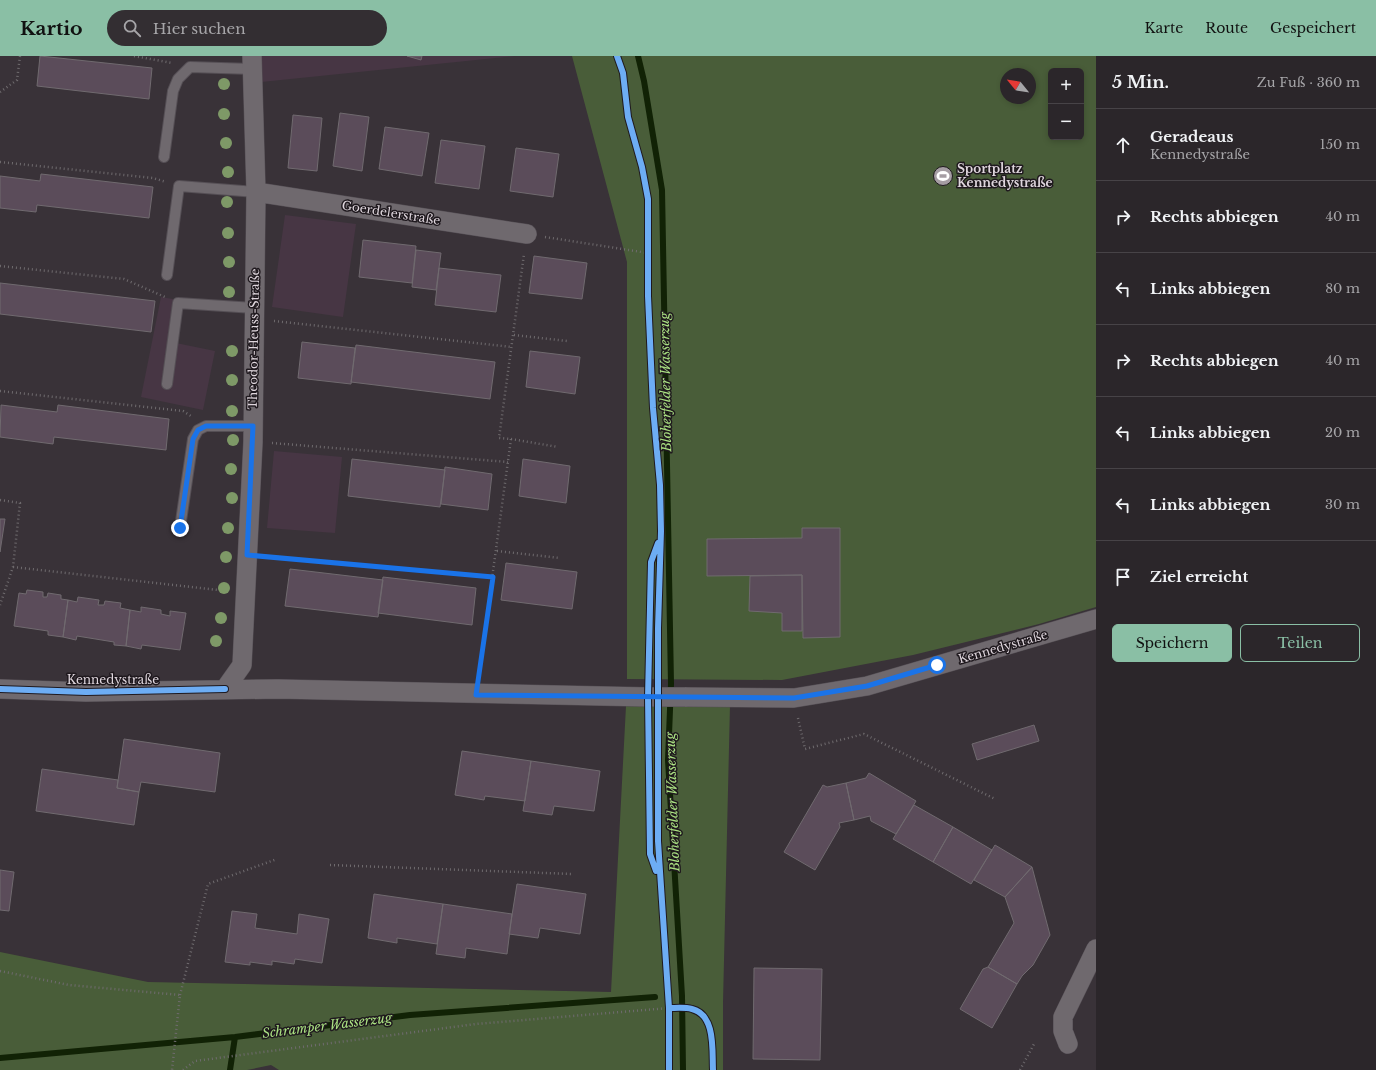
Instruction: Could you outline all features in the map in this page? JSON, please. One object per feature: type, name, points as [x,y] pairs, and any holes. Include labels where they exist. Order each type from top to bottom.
[{"type":"street","name":"Theodor-Heuss-Straße","points":[[225,689],[242,665],[247,593],[247,555],[253,434],[256,192],[252,62]]},
{"type":"street","name":"Goerdelerstraße","points":[[256,192],[527,234]]},
{"type":"street","name":"Kennedystraße","points":[[0,689],[86,692],[225,689],[336,690],[476,695],[794,698],[867,686],[1096,619]]},
{"type":"street","points":[[1068,1044],[1064,1031],[1064,1017],[1096,949]]},
{"type":"lane","points":[[164,157],[173,91],[178,79],[190,67],[252,62]]},
{"type":"lane","points":[[167,274],[180,186],[256,192]]},
{"type":"lane","points":[[166,384],[178,303],[254,313]]},
{"type":"lane","points":[[180,528],[193,439],[198,430],[206,426],[253,434]]},
{"type":"path","points":[[0,92],[16,80],[20,56]]},
{"type":"path","points":[[134,56],[190,67]]},
{"type":"path","points":[[617,56],[623,72],[628,117],[642,167],[648,200],[648,253],[653,408],[660,485],[661,531],[658,628]]},
{"type":"path","points":[[0,162],[153,178],[180,186]]},
{"type":"path","points":[[558,447],[499,438],[527,234],[648,253]]},
{"type":"path","points":[[0,266],[124,279],[178,303]]},
{"type":"path","points":[[254,313],[512,347]]},
{"type":"path","points":[[514,335],[567,341]]},
{"type":"path","points":[[0,391],[183,411],[206,426]]},
{"type":"path","points":[[253,434],[508,462]]},
{"type":"path","points":[[476,695],[497,551],[511,439]]},
{"type":"path","points":[[0,500],[20,503],[13,567],[0,605]]},
{"type":"path","points":[[660,881],[650,854],[648,697],[652,562],[661,531]]},
{"type":"path","points":[[497,551],[560,558]]},
{"type":"path","points":[[247,555],[493,577]]},
{"type":"path","points":[[13,567],[247,593]]},
{"type":"path","points":[[794,698],[804,749],[864,734],[995,799]]},
{"type":"path","points":[[658,841],[669,1008],[669,1070]]},
{"type":"path","points":[[172,1070],[180,995],[208,884],[276,858]]},
{"type":"path","points":[[330,865],[572,874]]},
{"type":"path","points":[[0,970],[69,985],[180,995]]},
{"type":"path","points":[[183,1070],[195,1061],[476,1024],[669,1008],[692,1009],[705,1016],[711,1032],[713,1070]]},
{"type":"path","points":[[1020,1070],[1034,1044]]},
{"type":"shaded area","points":[[252,56],[515,56],[252,83]]},
{"type":"shaded area","points":[[285,215],[356,224],[343,317],[272,307]]},
{"type":"shaded area","points":[[161,297],[184,301],[176,343],[215,351],[203,410],[141,397]]},
{"type":"shaded area","points":[[274,451],[342,457],[335,533],[267,528]]},
{"type":"green space","points":[[572,56],[1096,56],[1096,607],[1039,624],[913,655],[782,680],[627,679],[627,262]]},
{"type":"green space","points":[[730,705],[723,1003],[723,1070],[279,1070],[271,1065],[247,1070],[0,1070],[0,952],[148,982],[611,992],[626,706]]},
{"type":"building","points":[[40,56],[152,68],[149,99],[37,86]]},
{"type":"building","points":[[407,56],[422,56],[421,60]]},
{"type":"building","points":[[340,113],[369,117],[362,171],[333,166]]},
{"type":"building","points":[[293,115],[322,118],[317,171],[288,168]]},
{"type":"building","points":[[385,127],[429,133],[422,176],[379,169]]},
{"type":"building","points":[[441,140],[485,146],[479,189],[435,183]]},
{"type":"building","points":[[516,148],[559,154],[553,197],[510,191]]},
{"type":"building","points":[[41,174],[153,187],[149,218],[37,205],[36,212],[0,208],[0,176],[40,181]]},
{"type":"building","points":[[363,240],[416,246],[412,283],[359,277]]},
{"type":"building","points":[[416,250],[441,253],[436,290],[412,287]]},
{"type":"building","points":[[534,256],[587,263],[582,299],[529,293]]},
{"type":"building","points":[[439,268],[501,275],[496,312],[435,305]]},
{"type":"building","points":[[0,283],[155,301],[151,332],[0,314]]},
{"type":"building","points":[[302,342],[355,348],[351,384],[298,378]]},
{"type":"building","points":[[356,345],[495,362],[490,399],[351,382]]},
{"type":"building","points":[[530,351],[580,357],[575,394],[526,387]]},
{"type":"building","points":[[1,405],[57,412],[58,405],[169,419],[166,450],[54,437],[53,444],[0,437]]},
{"type":"building","points":[[352,459],[445,470],[440,507],[348,496]]},
{"type":"building","points":[[523,459],[570,466],[566,503],[519,496]]},
{"type":"building","points":[[445,467],[492,474],[488,510],[441,504]]},
{"type":"building","points":[[0,519],[5,519],[0,552]]},
{"type":"building","points":[[802,528],[840,528],[840,637],[803,638],[802,575],[707,576],[707,539],[802,538]]},
{"type":"building","points":[[506,563],[577,572],[572,609],[501,600]]},
{"type":"building","points":[[290,569],[383,580],[378,617],[285,606]]},
{"type":"building","points":[[802,575],[802,631],[782,631],[782,613],[749,611],[750,576]]},
{"type":"building","points":[[383,577],[476,588],[472,625],[378,613]]},
{"type":"building","points":[[27,590],[43,592],[43,597],[47,597],[48,593],[61,595],[61,599],[68,600],[63,637],[48,635],[48,631],[14,626],[19,593],[26,594]]},
{"type":"building","points":[[78,597],[99,600],[98,605],[104,605],[105,601],[121,603],[120,608],[130,610],[126,646],[114,645],[114,642],[77,636],[76,640],[63,637],[68,600],[77,602]]},
{"type":"building","points":[[141,607],[161,610],[161,614],[170,616],[170,611],[186,613],[180,650],[142,645],[141,649],[126,646],[130,610],[141,612]]},
{"type":"building","points":[[1034,725],[1039,741],[977,760],[972,744]]},
{"type":"building","points":[[124,739],[220,753],[215,792],[141,782],[139,792],[117,788]]},
{"type":"building","points":[[462,751],[531,761],[525,801],[485,796],[484,800],[455,795]]},
{"type":"building","points":[[531,761],[600,771],[594,811],[554,806],[552,815],[523,811]]},
{"type":"building","points":[[42,769],[118,780],[117,788],[139,792],[134,825],[36,811]]},
{"type":"building","points":[[869,773],[916,801],[896,834],[871,821],[870,816],[854,820],[846,783],[866,778]]},
{"type":"building","points":[[846,783],[854,820],[839,823],[840,827],[815,870],[784,852],[823,785],[827,787]]},
{"type":"building","points":[[914,805],[953,827],[933,862],[893,839]]},
{"type":"building","points":[[953,827],[992,850],[971,884],[933,862]]},
{"type":"building","points":[[995,845],[1032,867],[1005,897],[974,880]]},
{"type":"building","points":[[1032,867],[1050,935],[1033,965],[1022,976],[1017,984],[988,967],[1014,923],[1005,897]]},
{"type":"building","points":[[0,870],[14,872],[9,911],[0,910]]},
{"type":"building","points":[[517,884],[586,894],[580,934],[540,928],[538,938],[509,934]]},
{"type":"building","points":[[374,894],[443,904],[437,944],[397,938],[397,943],[368,938]]},
{"type":"building","points":[[443,904],[512,914],[507,954],[466,948],[465,958],[436,954]]},
{"type":"building","points":[[232,911],[257,914],[255,928],[297,934],[299,914],[329,919],[322,963],[295,959],[294,964],[272,961],[272,965],[250,962],[250,965],[225,962]]},
{"type":"building","points":[[988,967],[1017,984],[992,1028],[960,1009],[983,969]]},
{"type":"building","points":[[754,968],[822,969],[820,1060],[753,1059]]},
{"type":"waterway","name":"Bloherfelder Wasserzug","points":[[638,56],[644,81],[662,190],[671,684],[668,760],[682,996],[683,1070]]},
{"type":"waterway","name":"Schramper Wasserzug","points":[[0,1058],[235,1037],[410,1015],[655,997]]},
{"type":"waterway","points":[[230,1070],[235,1037]]},
{"type":"cycle path","points":[[617,56],[623,73],[628,117],[642,167],[648,199],[648,296],[653,408],[660,485],[661,531],[658,628],[658,841],[669,1008],[669,1070]]},
{"type":"cycle path","points":[[656,871],[650,854],[648,697],[651,562],[658,543]]},
{"type":"cycle path","points":[[0,689],[86,692],[225,689]]},
{"type":"cycle path","points":[[669,1008],[692,1009],[700,1013],[705,1018],[711,1035],[713,1070]]},
{"type":"place","name":"Sportplatz Kennedystraße","points":[[943,176]]},
{"type":"route","points":[[180,528],[193,439],[198,430],[206,426],[219,425],[253,426],[247,555],[493,577],[476,695],[794,698],[867,686],[937,665]]}]
